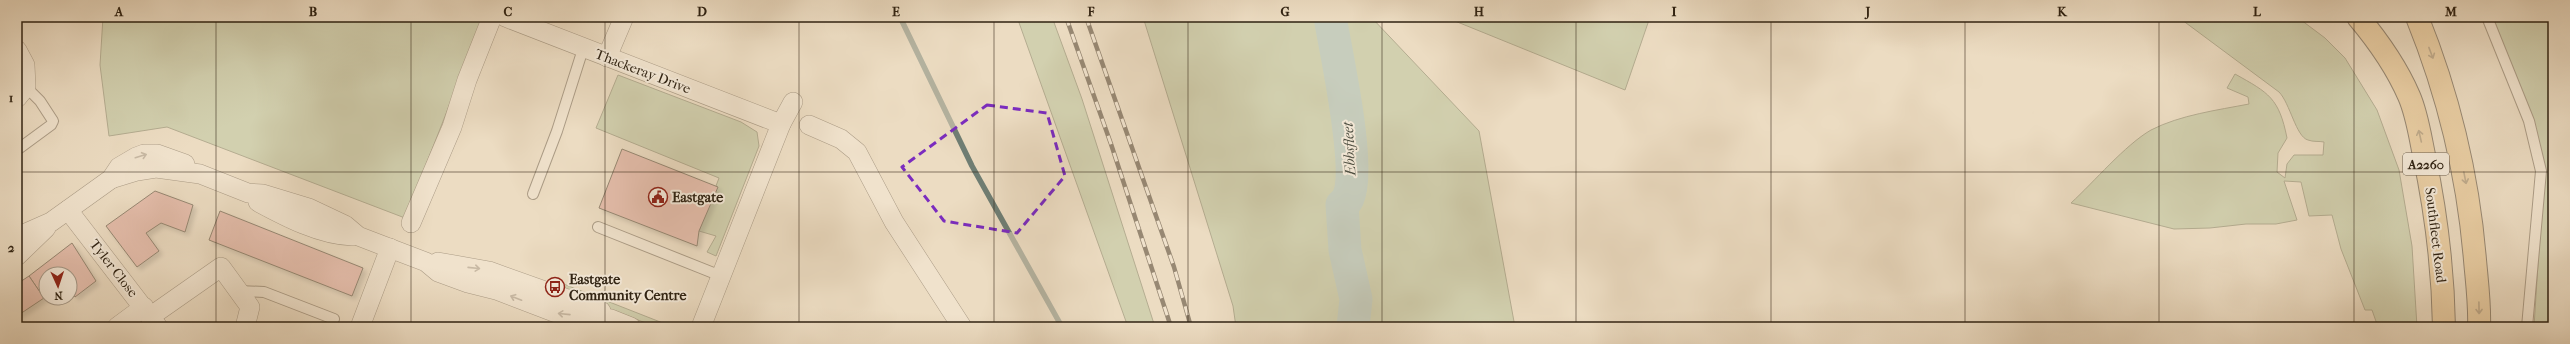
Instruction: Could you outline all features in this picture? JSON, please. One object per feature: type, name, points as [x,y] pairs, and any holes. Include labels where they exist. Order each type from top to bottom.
[{"type":"main road","name":"Southfleet Road","points":[[2358,17],[2381,44],[2397,70],[2414,112],[2438,231],[2444,327]]},
{"type":"main road","name":"A2260","points":[[2416,17],[2441,81],[2461,155],[2472,223],[2479,293],[2479,327]]},
{"type":"street","points":[[411,223],[452,127],[467,80],[492,17]]},
{"type":"street","name":"Thackeray Drive","points":[[505,17],[781,124]]},
{"type":"street","points":[[607,57],[624,17]]},
{"type":"street","points":[[17,50],[25,65],[22,92]]},
{"type":"street","points":[[701,327],[781,124],[794,102]]},
{"type":"street","points":[[809,125],[841,139],[857,152],[894,222],[962,327]]},
{"type":"street","points":[[17,236],[51,222],[111,178],[126,163],[140,155],[150,153],[170,158],[191,166],[200,174],[248,193],[263,194],[309,208],[345,225],[358,236],[426,262],[438,272],[556,313],[611,319],[631,327]]},
{"type":"street","name":"Tyler Close","points":[[68,210],[151,317]]},
{"type":"street","points":[[17,256],[41,235],[51,222]]},
{"type":"street","points":[[360,327],[390,248]]},
{"type":"street","points":[[117,327],[151,317],[221,267],[250,307],[245,327]]},
{"type":"lane","points":[[2487,17],[2529,121],[2541,171],[2527,327]]},
{"type":"lane","points":[[533,194],[555,138],[583,48]]},
{"type":"lane","points":[[17,150],[51,125],[53,121],[40,101],[22,92]]},
{"type":"lane","points":[[598,227],[721,276]]},
{"type":"lane","points":[[238,291],[264,292],[334,319]]},
{"type":"highlighted area","points":[[987,105],[1047,113],[1065,176],[1017,233],[944,221],[902,167]]},
{"type":"green space","points":[[103,17],[469,17],[482,22],[405,218],[167,127],[109,136],[100,65]]},
{"type":"green space","points":[[1017,17],[1052,17],[1082,99],[1155,327],[1128,327]]},
{"type":"green space","points":[[1143,17],[1371,17],[1479,131],[1515,327],[1236,327],[1233,306]]},
{"type":"green space","points":[[1445,17],[1650,17],[1625,90]]},
{"type":"green space","points":[[2178,17],[2297,17],[2325,38],[2345,58],[2377,110],[2399,170],[2412,246],[2417,327],[2378,327],[2372,310],[2365,310],[2341,249],[2332,215],[2309,216],[2301,182],[2284,181],[2297,220],[2276,224],[2246,224],[2210,228],[2174,229],[2071,203],[2120,154],[2151,130],[2174,120],[2249,104],[2248,97],[2227,88],[2235,74],[2256,86],[2271,98],[2280,114],[2287,138],[2278,153],[2277,172],[2285,178],[2287,164],[2294,155],[2323,155],[2324,142],[2310,141],[2304,138],[2296,126],[2283,97],[2279,92]]},
{"type":"green space","points":[[2493,17],[2553,17],[2553,327],[2534,327],[2540,232],[2537,137]]},
{"type":"green space","points":[[618,75],[741,122],[757,132],[759,146],[716,256],[707,252],[716,236],[699,231],[719,178],[596,128]]},
{"type":"green space","points":[[561,283],[673,327],[656,327],[564,291],[557,292]]},
{"type":"building","name":"Eastgate","points":[[622,149],[718,187],[699,231],[697,246],[599,208]]},
{"type":"building","points":[[155,191],[193,205],[185,232],[161,223],[146,233],[159,251],[137,267],[106,226]]},
{"type":"building","points":[[220,211],[363,268],[352,296],[209,240]]},
{"type":"building","points":[[72,243],[96,281],[78,295],[78,266],[42,266]]},
{"type":"building","points":[[38,269],[38,289],[29,276]]},
{"type":"building","points":[[29,276],[38,289],[38,302],[17,316],[17,284]]},
{"type":"building","points":[[17,318],[23,327],[17,327]]},
{"type":"waterway","points":[[900,17],[972,166],[1062,327]]},
{"type":"waterway","name":"Ebbsfleet","points":[[1330,17],[1342,82],[1350,137],[1352,163],[1351,183],[1348,199],[1342,205],[1345,250],[1356,299],[1353,327]]},
{"type":"railway","points":[[1066,17],[1111,144],[1171,327]]},
{"type":"railway","points":[[1086,17],[1174,267],[1191,327]]},
{"type":"place","name":"Eastgate","points":[[658,197]]},
{"type":"place","name":"Eastgate Community Centre","points":[[555,287]]}]
